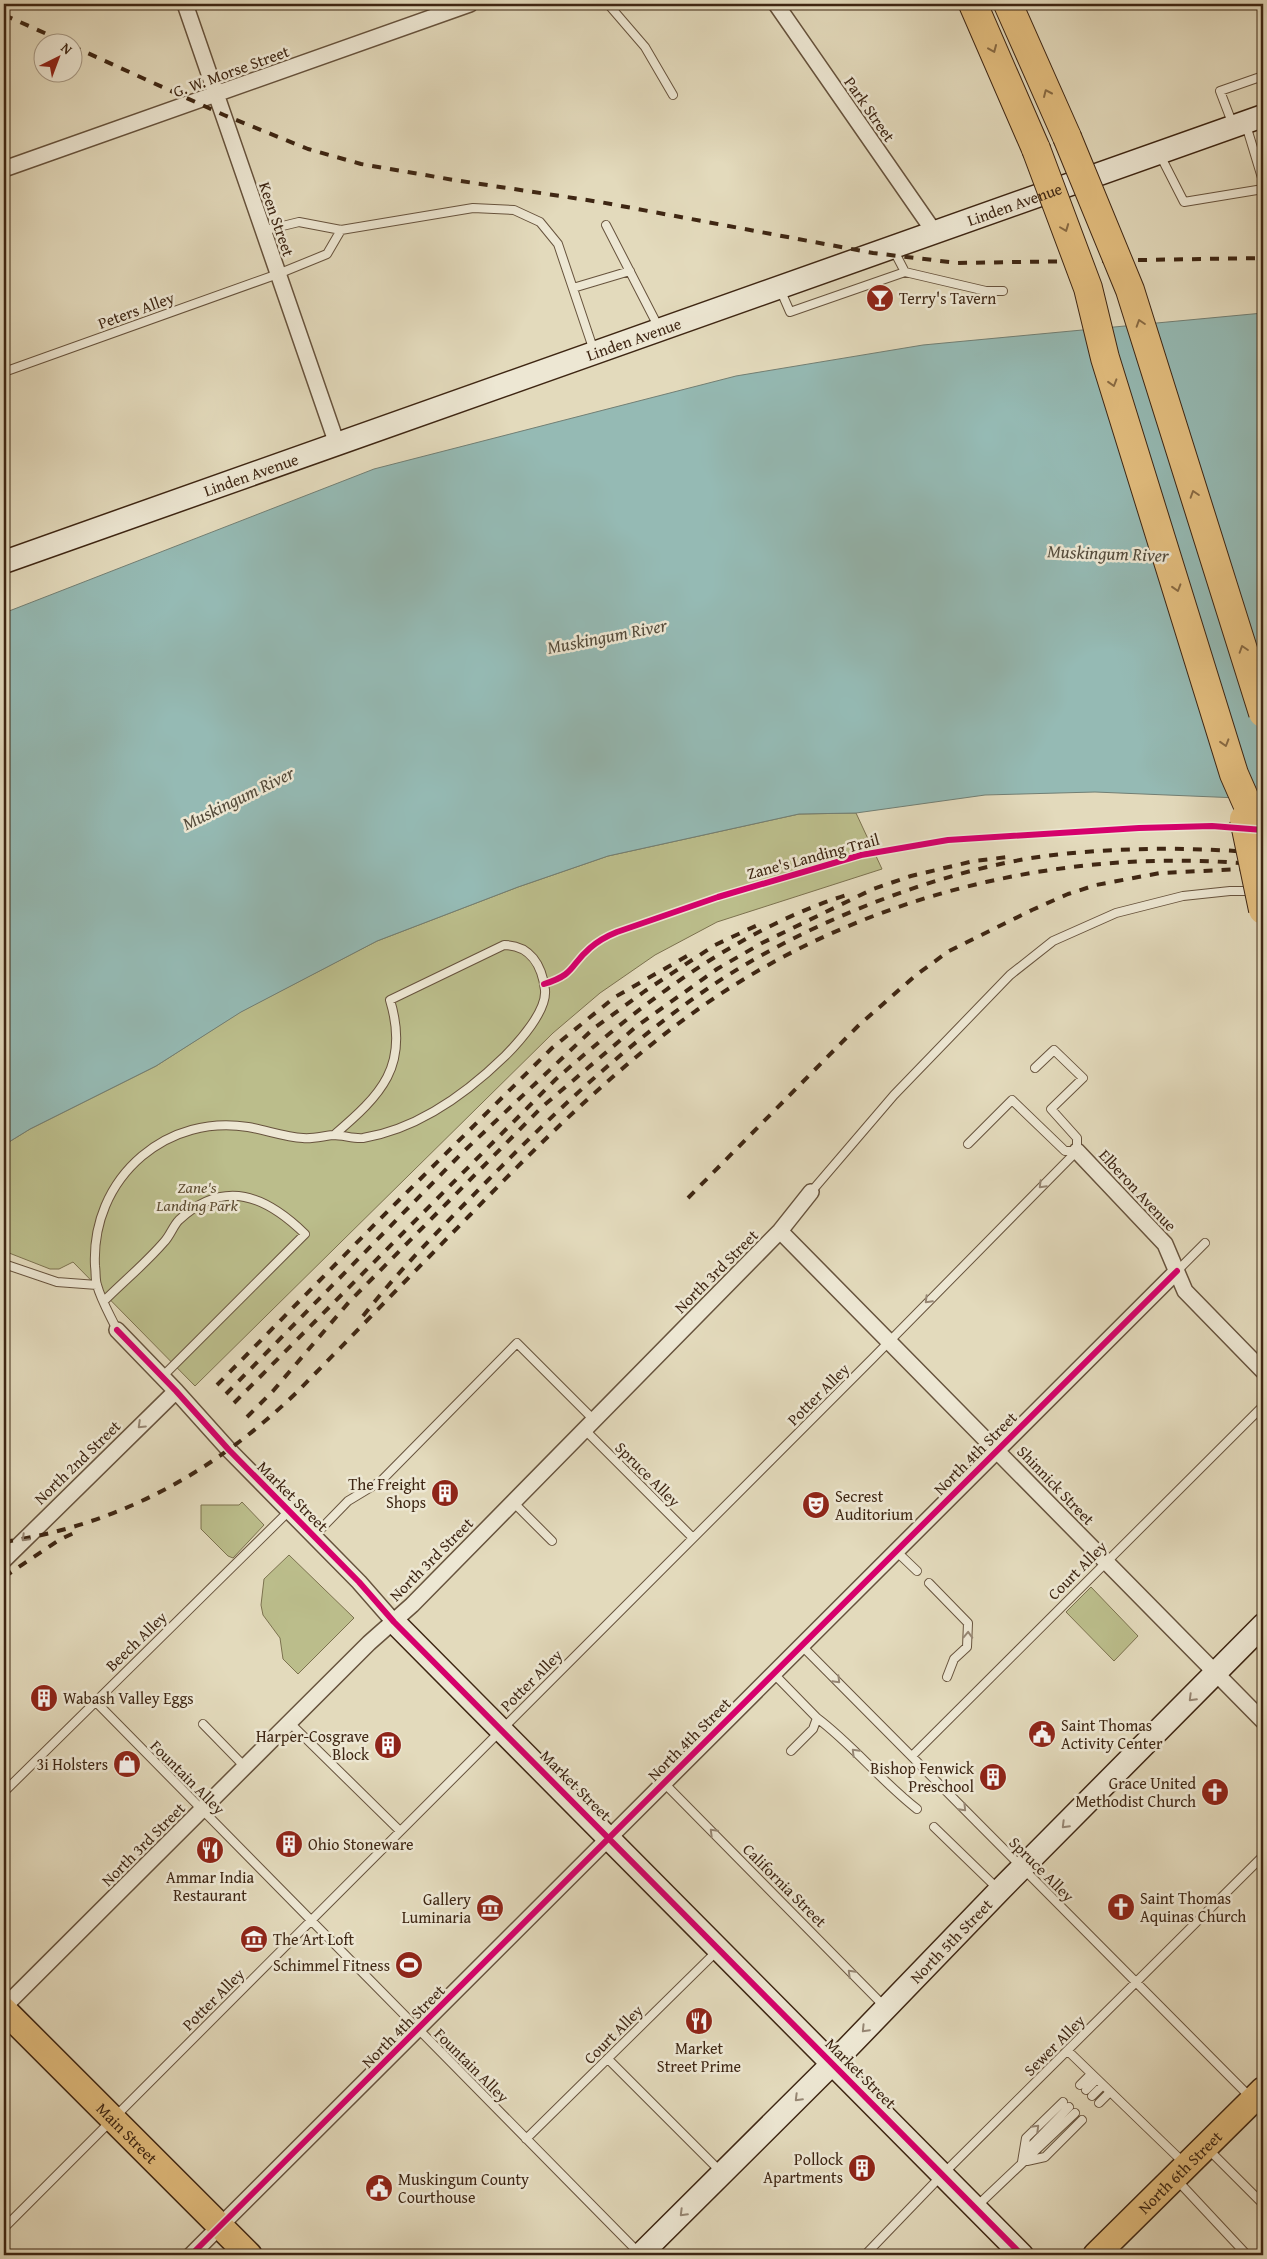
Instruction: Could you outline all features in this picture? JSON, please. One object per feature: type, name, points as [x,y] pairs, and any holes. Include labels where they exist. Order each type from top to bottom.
[{"type":"highway","points":[[973,4],[1036,149],[1088,288],[1105,358],[1234,774],[1263,910]]},
{"type":"highway","points":[[1008,4],[1067,137],[1130,290],[1263,713]]},
{"type":"highway","points":[[1234,774],[1263,840]]},
{"type":"main road","name":"Linden Avenue","points":[[4,562],[1247,122]]},
{"type":"main road","name":"Market Street","points":[[394,1622],[1022,2255]]},
{"type":"main road","name":"North 5th Street","points":[[641,2255],[833,2063],[999,1891],[1263,1625]]},
{"type":"main road","name":"Main Street","points":[[4,2009],[249,2255]]},
{"type":"main road","name":"North 6th Street","points":[[1096,2255],[1206,2147],[1260,2100]]},
{"type":"street","name":"Keen Street","points":[[185,4],[218,94],[262,231],[337,444]]},
{"type":"street","name":"G. W. Morse Street","points":[[4,169],[470,4]]},
{"type":"street","name":"Park Street","points":[[776,4],[935,233]]},
{"type":"street","name":"Elberon Avenue","points":[[1077,1151],[1165,1244],[1185,1291],[1263,1371]]},
{"type":"street","name":"North 3rd Street","points":[[4,2009],[290,1722],[394,1622],[780,1231],[811,1192]]},
{"type":"street","name":"Shinnick Street","points":[[780,1231],[1263,1721]]},
{"type":"street","name":"North 4th Street","points":[[191,2255],[1177,1271]]},
{"type":"street","name":"Market Street","points":[[117,1330],[176,1391],[229,1450],[359,1582],[394,1622]]},
{"type":"street","name":"North 2nd Street","points":[[4,1560],[176,1391]]},
{"type":"lane","points":[[608,4],[644,47],[673,95]]},
{"type":"lane","points":[[1263,76],[1220,91],[1247,122],[1263,181]]},
{"type":"lane","points":[[1160,153],[1184,202],[1263,188]]},
{"type":"lane","points":[[262,231],[299,222],[341,230],[473,208],[514,210],[540,222],[558,244],[595,353]]},
{"type":"lane","points":[[606,225],[659,330]]},
{"type":"lane","name":"Peters Alley","points":[[4,372],[278,274],[327,254],[341,230]]},
{"type":"lane","points":[[892,247],[905,272]]},
{"type":"lane","points":[[573,288],[630,271]]},
{"type":"lane","points":[[779,287],[790,312],[905,272],[986,291],[1003,291]]},
{"type":"lane","points":[[811,1192],[894,1095],[1010,975],[1053,941],[1116,913],[1183,896],[1230,891],[1263,892]]},
{"type":"lane","points":[[117,1330],[96,1284],[94,1249],[101,1214],[118,1182],[140,1157],[168,1139],[200,1127],[247,1127],[303,1138],[334,1135],[361,1138],[405,1125],[435,1110],[482,1078],[513,1048],[536,1016],[545,995],[544,984],[530,953],[518,945],[504,944],[390,1000],[397,1024],[394,1055],[389,1073],[377,1095],[368,1106],[334,1135]]},
{"type":"lane","points":[[968,1144],[1012,1100],[1064,1151],[1077,1151],[1077,1138],[1052,1109],[1083,1078],[1054,1050],[1035,1068]]},
{"type":"lane","name":"Potter Alley","points":[[4,2228],[1077,1151]]},
{"type":"lane","points":[[104,1301],[166,1241],[178,1221],[198,1206],[215,1199],[236,1194],[256,1199],[290,1220],[305,1234],[162,1377]]},
{"type":"lane","points":[[1177,1271],[1205,1243]]},
{"type":"lane","points":[[4,1264],[57,1282],[96,1284]]},
{"type":"lane","name":"Spruce Alley","points":[[314,1536],[348,1501],[380,1481],[517,1343],[588,1424],[693,1538]]},
{"type":"lane","name":"Court Alley","points":[[912,1756],[1263,1406]]},
{"type":"lane","points":[[512,1501],[552,1541]]},
{"type":"lane","name":"Beech Alley","points":[[4,1792],[289,1511]]},
{"type":"lane","points":[[896,1551],[918,1571]]},
{"type":"lane","points":[[929,1583],[968,1623],[967,1647],[954,1659],[947,1677]]},
{"type":"lane","name":"Spruce Alley","points":[[802,1646],[1022,1869],[1136,1982],[1260,2100]]},
{"type":"lane","points":[[774,1674],[817,1718],[831,1728],[896,1792],[917,1809]]},
{"type":"lane","name":"Fountain Alley","points":[[95,1701],[417,2030],[641,2255]]},
{"type":"lane","points":[[791,1751],[813,1729],[817,1718]]},
{"type":"lane","points":[[290,1722],[400,1831]]},
{"type":"lane","points":[[203,1724],[245,1767]]},
{"type":"lane","name":"California Street","points":[[664,1783],[886,2007]]},
{"type":"lane","points":[[934,1827],[999,1891]]},
{"type":"lane","name":"Sewer Alley","points":[[864,2255],[1263,1856]]},
{"type":"lane","name":"Court Alley","points":[[526,2139],[719,1949]]},
{"type":"lane","points":[[1068,2051],[1110,2092],[1181,2172],[1247,2255]]},
{"type":"lane","points":[[608,2058],[722,2173]]},
{"type":"lane","points":[[1083,2088],[1094,2076]]},
{"type":"lane","points":[[1092,2096],[1103,2085]]},
{"type":"lane","points":[[1099,2103],[1110,2092]]},
{"type":"lane","points":[[976,2208],[1022,2162],[1038,2150],[1069,2107],[1026,2138],[1022,2162]]},
{"type":"lane","points":[[1022,2162],[1045,2157],[1082,2120]]},
{"type":"lane","points":[[1206,2147],[1263,2204]]},
{"type":"green space","name":"Zane's Landing Park","points":[[856,813],[882,869],[717,922],[655,955],[600,993],[553,1033],[195,1386],[73,1262],[59,1269],[50,1269],[4,1251],[4,1145],[30,1129],[156,1066],[240,1012],[377,941],[518,887],[608,856],[799,814]]},
{"type":"green space","points":[[242,1502],[264,1525],[233,1558],[228,1556],[201,1529],[201,1505],[239,1505]]},
{"type":"green space","points":[[289,1555],[354,1618],[298,1674],[283,1659],[280,1638],[263,1615],[261,1605],[264,1579]]},
{"type":"green space","points":[[1091,1587],[1138,1636],[1114,1661],[1066,1612]]},
{"type":"water","name":"Muskingum River","points":[[1263,313],[1263,799],[1095,792],[985,795],[856,813],[799,814],[608,856],[518,887],[377,941],[241,1012],[156,1066],[30,1129],[4,1145],[4,613],[374,469],[736,376],[923,345]]},
{"type":"railway","points":[[4,15],[42,32]]},
{"type":"railway","points":[[82,51],[224,115],[308,149],[361,164],[600,202],[873,253],[958,263],[1263,258]]},
{"type":"railway","points":[[363,1316],[445,1224],[573,1097],[681,1007],[746,964],[785,942],[827,922],[915,888],[1003,863],[1045,856],[1099,851],[1182,849],[1263,853]]},
{"type":"railway","points":[[247,1417],[273,1391],[349,1302],[542,1107],[637,1026],[717,969],[762,943],[873,889],[911,876],[974,861],[1008,857]]},
{"type":"railway","points":[[4,1542],[46,1534],[86,1523],[125,1508],[162,1491],[197,1471],[231,1448],[296,1393],[524,1160],[579,1107],[666,1033],[697,1010],[760,970],[826,936],[896,908],[967,886],[1040,872],[1114,863],[1189,861],[1263,865]]},
{"type":"railway","points":[[688,1198],[858,1026],[916,975],[949,951],[1032,910],[1068,894],[1096,885],[1160,873],[1243,869]]},
{"type":"railway","points":[[234,1403],[555,1080],[588,1051],[658,996],[694,970],[732,947],[771,926],[811,908],[853,893]]},
{"type":"railway","points":[[226,1394],[462,1153],[593,1029],[645,991],[715,945],[762,923]]},
{"type":"railway","points":[[217,1385],[552,1048],[615,997],[694,952]]},
{"type":"railway","points":[[4,1577],[59,1540],[78,1531]]},
{"type":"cycle path","name":"Zane's Landing Trail","points":[[544,984],[562,977],[593,945],[617,932],[718,897],[861,855],[948,840],[1139,828],[1212,826],[1263,830]]},
{"type":"cycle path","points":[[191,2255],[1177,1271]]},
{"type":"cycle path","points":[[117,1330],[176,1391],[229,1450],[359,1582],[394,1622],[1022,2255]]},
{"type":"place","name":"Terry's Tavern","points":[[880,298]]},
{"type":"place","name":"The Freight Shops","points":[[445,1493]]},
{"type":"place","name":"Secrest Auditorium","points":[[816,1505]]},
{"type":"place","name":"Wabash Valley Eggs","points":[[44,1698]]},
{"type":"place","name":"Saint Thomas Activity Center","points":[[1042,1734]]},
{"type":"place","name":"Harper-Cosgrave Block","points":[[388,1745]]},
{"type":"place","name":"3i Holsters","points":[[127,1764]]},
{"type":"place","name":"Bishop Fenwick Preschool","points":[[993,1777]]},
{"type":"place","name":"Grace United Methodist Church","points":[[1215,1792]]},
{"type":"place","name":"Ohio Stoneware","points":[[289,1844]]},
{"type":"place","name":"Ammar India Restaurant","points":[[210,1850]]},
{"type":"place","name":"Saint Thomas Aquinas Church","points":[[1121,1907]]},
{"type":"place","name":"Gallery Luminaria","points":[[490,1908]]},
{"type":"place","name":"The Art Loft","points":[[254,1939]]},
{"type":"place","name":"Schimmel Fitness","points":[[409,1965]]},
{"type":"place","name":"Market Street Prime","points":[[699,2021]]},
{"type":"place","name":"Pollock Apartments","points":[[862,2168]]},
{"type":"place","name":"Muskingum County Courthouse","points":[[379,2188]]}]
